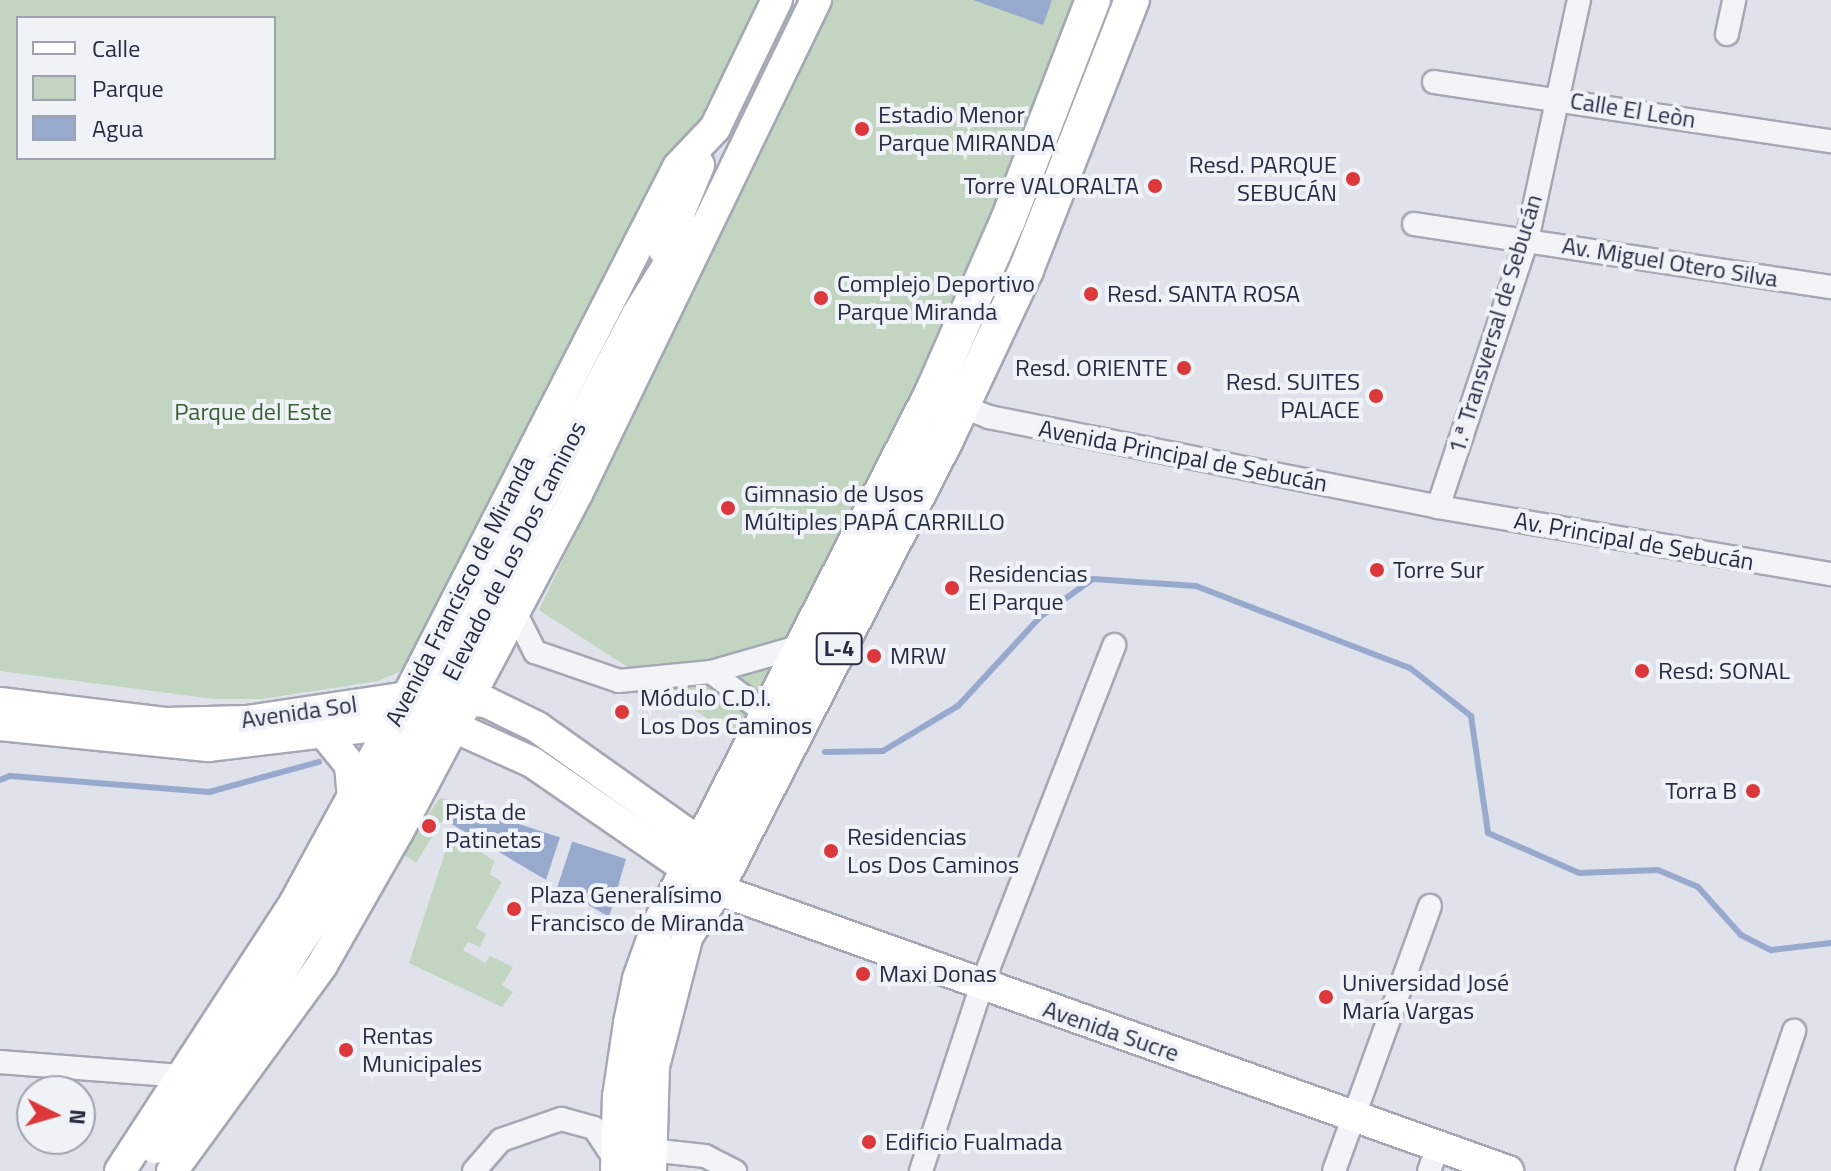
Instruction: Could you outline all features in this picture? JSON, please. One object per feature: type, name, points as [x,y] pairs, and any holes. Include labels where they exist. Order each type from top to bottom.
[{"type":"main road","name":"Avenida Francisco de Miranda","points":[[120,1171],[294,904],[407,697],[678,167],[715,128],[777,0]]},
{"type":"main road","points":[[157,1163],[322,965],[398,832],[515,612],[697,254],[745,141],[816,0]]},
{"type":"main road","name":"L-4","points":[[634,1164],[662,1015],[686,935],[716,889],[946,400],[1008,220],[1093,0]]},
{"type":"main road","name":"L-4","points":[[634,1164],[620,1097],[640,979],[692,856],[798,647],[1032,255],[1132,0]]},
{"type":"main road","name":"Elevado de Los Dos Caminos","points":[[637,315],[715,128]]},
{"type":"main road","name":"Elevado de Los Dos Caminos","points":[[133,1171],[157,1163],[347,868],[637,315],[745,141]]},
{"type":"main road","points":[[435,642],[446,680],[458,687],[472,682],[491,654]]},
{"type":"main road","name":"Avenida Sol","points":[[0,703],[116,720],[209,723],[407,697],[460,714],[532,762],[692,856],[716,889]]},
{"type":"main road","name":"Avenida Sol","points":[[0,725],[172,745],[243,744],[460,714]]},
{"type":"main road","points":[[324,733],[350,765],[351,802],[389,798],[401,809],[398,832]]},
{"type":"main road","name":"Avenida Sucre","points":[[716,889],[981,987],[1355,1114],[1434,1159],[1508,1171]]},
{"type":"street","name":"1.ª Transversal de Sebucán","points":[[1438,507],[1527,240],[1579,0]]},
{"type":"street","points":[[1727,34],[1734,0]]},
{"type":"street","name":"Calle El Leòn","points":[[1434,82],[1831,141]]},
{"type":"street","name":"Av. Miguel Otero Silva","points":[[1414,224],[1831,287]]},
{"type":"street","name":"Avenida Principal de Sebucán","points":[[946,400],[989,417],[1438,507]]},
{"type":"street","name":"Av. Principal de Sebucán","points":[[1438,507],[1831,574]]},
{"type":"street","points":[[515,612],[535,652],[583,672],[619,681],[711,672],[798,647]]},
{"type":"street","points":[[921,1171],[981,987],[1114,645]]},
{"type":"street","points":[[711,672],[764,712]]},
{"type":"street","points":[[1334,1171],[1430,906]]},
{"type":"street","points":[[1747,1171],[1794,1031]]},
{"type":"street","points":[[0,1062],[182,1076]]},
{"type":"street","points":[[474,1171],[501,1140],[561,1119],[594,1128],[634,1164],[705,1156],[735,1171]]},
{"type":"green space","name":"Parque del Este","points":[[0,0],[767,0],[715,106],[514,456],[401,671],[378,681],[262,699],[214,699],[0,671]]},
{"type":"green space","name":"Complejo Deportivo Parque Miranda","points":[[829,0],[1079,0],[921,378],[741,740],[539,610]]},
{"type":"green space","name":"Pista de Patinetas","points":[[440,798],[454,801],[416,863],[400,852]]},
{"type":"green space","points":[[451,834],[495,861],[489,874],[502,882],[476,928],[486,934],[480,947],[468,942],[463,950],[485,963],[490,956],[513,967],[502,985],[513,992],[502,1007],[409,963]]},
{"type":"water","points":[[973,0],[1052,0],[1043,25]]},
{"type":"water","points":[[457,804],[626,859],[609,917],[448,822]]},
{"type":"pier","points":[[561,834],[573,838],[557,887],[545,883]]},
{"type":"waterway","points":[[825,752],[883,751],[958,706],[1041,616],[1093,579],[1196,586],[1410,668],[1471,716],[1488,833],[1579,873],[1658,870],[1698,887],[1741,935],[1771,950],[1831,943]]},
{"type":"waterway","points":[[0,780],[10,776],[209,792],[319,762]]},
{"type":"place","name":"Estadio Menor Parque MIRANDA","points":[[862,129]]},
{"type":"place","name":"Resd. PARQUE SEBUCÁN","points":[[1353,179]]},
{"type":"place","name":"Torre VALORALTA","points":[[1155,186]]},
{"type":"place","name":"Resd. SANTA ROSA","points":[[1091,294]]},
{"type":"place","name":"Complejo Deportivo Parque Miranda","points":[[821,298]]},
{"type":"place","name":"Resd. ORIENTE","points":[[1184,368]]},
{"type":"place","name":"Resd. SUITES PALACE","points":[[1376,396]]},
{"type":"place","name":"Gimnasio de Usos Múltiples PAPÁ CARRILLO","points":[[728,508]]},
{"type":"place","name":"Torre Sur","points":[[1377,570]]},
{"type":"place","name":"Residencias El Parque","points":[[952,588]]},
{"type":"place","name":"MRW","points":[[874,656]]},
{"type":"place","name":"Resd: SONAL","points":[[1642,671]]},
{"type":"place","name":"Módulo C.D.I. Los Dos Caminos","points":[[622,712]]},
{"type":"place","name":"Torra B","points":[[1753,791]]},
{"type":"place","name":"Pista de Patinetas","points":[[429,826]]},
{"type":"place","name":"Residencias Los Dos Caminos","points":[[831,851]]},
{"type":"place","name":"Plaza Generalísimo Francisco de Miranda","points":[[514,909]]},
{"type":"place","name":"Maxi Donas","points":[[863,974]]},
{"type":"place","name":"Universidad José María Vargas","points":[[1326,997]]},
{"type":"place","name":"Rentas Municipales","points":[[346,1050]]},
{"type":"place","name":"Edificio Fualmada","points":[[869,1142]]}]
